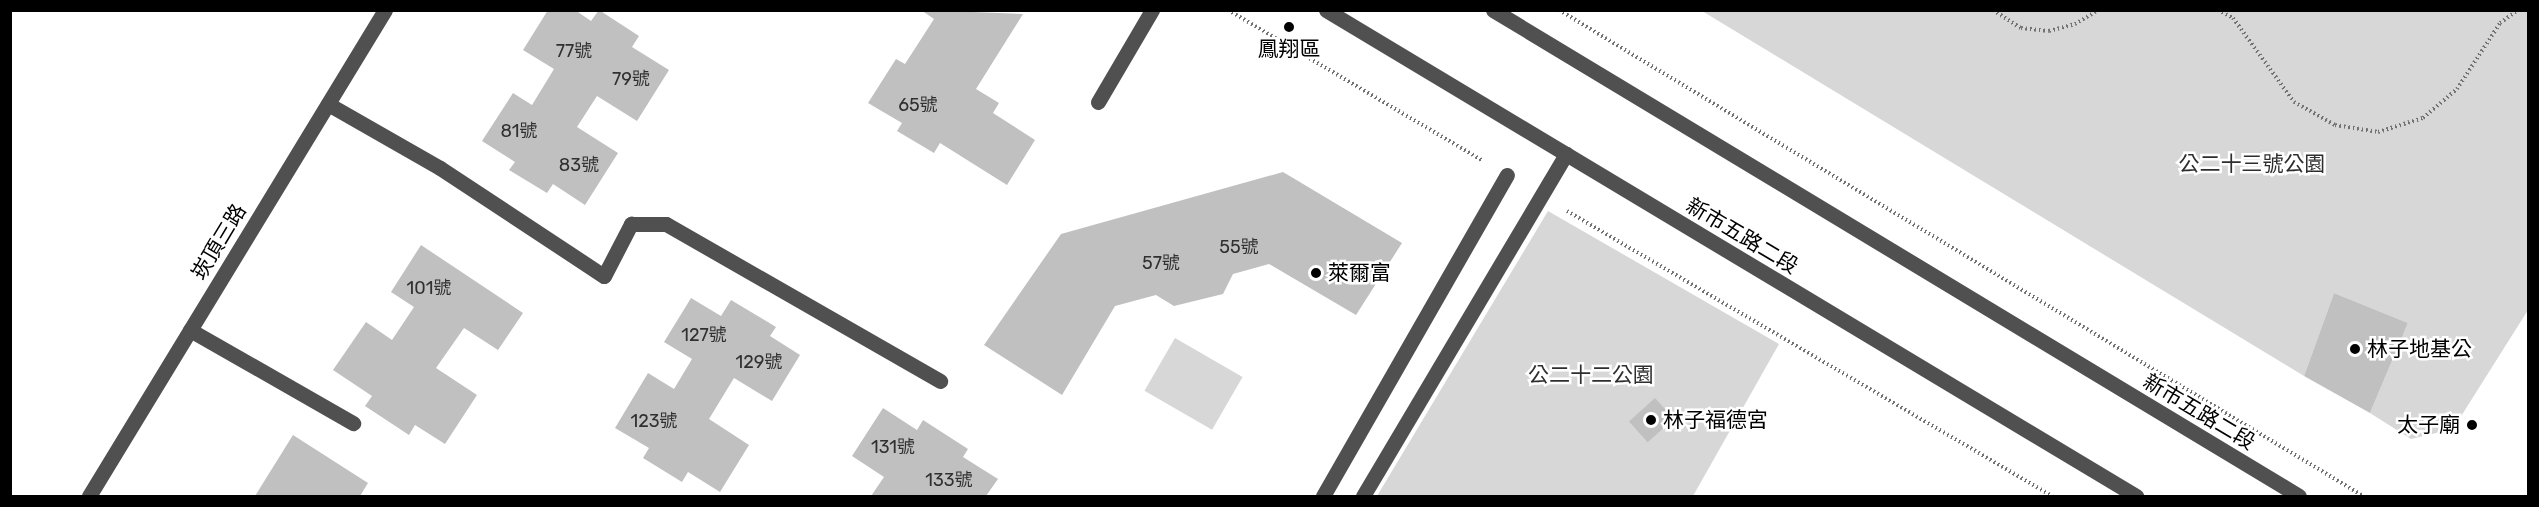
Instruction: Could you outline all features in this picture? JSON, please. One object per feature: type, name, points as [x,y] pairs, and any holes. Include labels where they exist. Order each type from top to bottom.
[{"type":"street","name":"崁頂三路","points":[[89,496],[385,10]]},
{"type":"street","points":[[1098,102],[1152,10]]},
{"type":"street","name":"新市五路二段","points":[[1326,10],[2136,496]]},
{"type":"street","name":"新市五路二段","points":[[1493,10],[2299,496]]},
{"type":"street","points":[[328,104],[440,168],[604,276],[631,224],[666,224],[940,381]]},
{"type":"street","points":[[1363,496],[1566,154]]},
{"type":"street","points":[[1323,496],[1507,176]]},
{"type":"street","points":[[190,330],[353,423]]},
{"type":"path","points":[[1228,10],[1507,176]]},
{"type":"path","points":[[1559,10],[2363,496]]},
{"type":"path","points":[[1993,10],[2021,28],[2049,31],[2075,24],[2098,10]]},
{"type":"path","points":[[2218,10],[2233,18],[2294,102],[2335,125],[2378,132],[2423,118],[2457,89],[2480,49],[2500,22],[2518,10]]},
{"type":"path","points":[[1558,206],[2052,496]]},
{"type":"green space","name":"公二十三號公園","points":[[1702,11],[2528,11],[2528,310],[2453,429],[2411,439],[2370,413],[2408,323],[2334,293],[2304,376]]},
{"type":"green space","name":"公二十二公園","points":[[1548,211],[1779,344],[1693,496],[1377,496]]},
{"type":"green space","points":[[1175,338],[1243,377],[1212,430],[1144,391]]},
{"type":"building","points":[[548,10],[575,10],[591,21],[599,10],[639,36],[632,47],[669,70],[637,121],[597,96],[577,127],[618,153],[585,205],[553,184],[547,193],[509,170],[515,162],[482,141],[513,93],[532,105],[554,69],[523,50]]},
{"type":"building","points":[[921,10],[1023,14],[976,89],[999,103],[993,113],[1035,140],[1007,185],[940,143],[934,153],[897,131],[902,123],[868,103],[896,59],[905,64],[934,19]]},
{"type":"building","points":[[1283,172],[1402,243],[1356,315],[1269,264],[1233,274],[1223,294],[1174,306],[1156,295],[1115,306],[1062,395],[984,345],[1061,234]]},
{"type":"building","points":[[421,245],[523,313],[498,350],[464,328],[436,368],[477,395],[445,444],[415,425],[409,435],[365,406],[372,396],[333,370],[366,322],[392,340],[414,307],[391,292]]},
{"type":"building","name":"林子地基公","points":[[2334,293],[2408,323],[2370,413],[2304,376]]},
{"type":"building","points":[[691,298],[721,316],[731,300],[776,327],[770,336],[800,355],[772,401],[734,378],[709,419],[749,445],[720,492],[688,472],[682,482],[643,458],[649,448],[615,428],[648,373],[674,389],[692,359],[664,342]]},
{"type":"building","name":"林子福德宮","points":[[1655,398],[1674,419],[1648,442],[1629,421]]},
{"type":"building","points":[[883,408],[917,430],[923,420],[968,449],[963,457],[998,479],[986,496],[871,496],[884,477],[852,456]]},
{"type":"building","points":[[293,435],[368,483],[360,496],[255,496]]},
{"type":"place","name":"鳳翔區","points":[[1289,27]]},
{"type":"place","name":"萊爾富","points":[[1316,273]]},
{"type":"place","name":"林子地基公","points":[[2355,349]]},
{"type":"place","name":"林子福德宮","points":[[1651,420]]},
{"type":"place","name":"太子廟","points":[[2472,425]]}]
